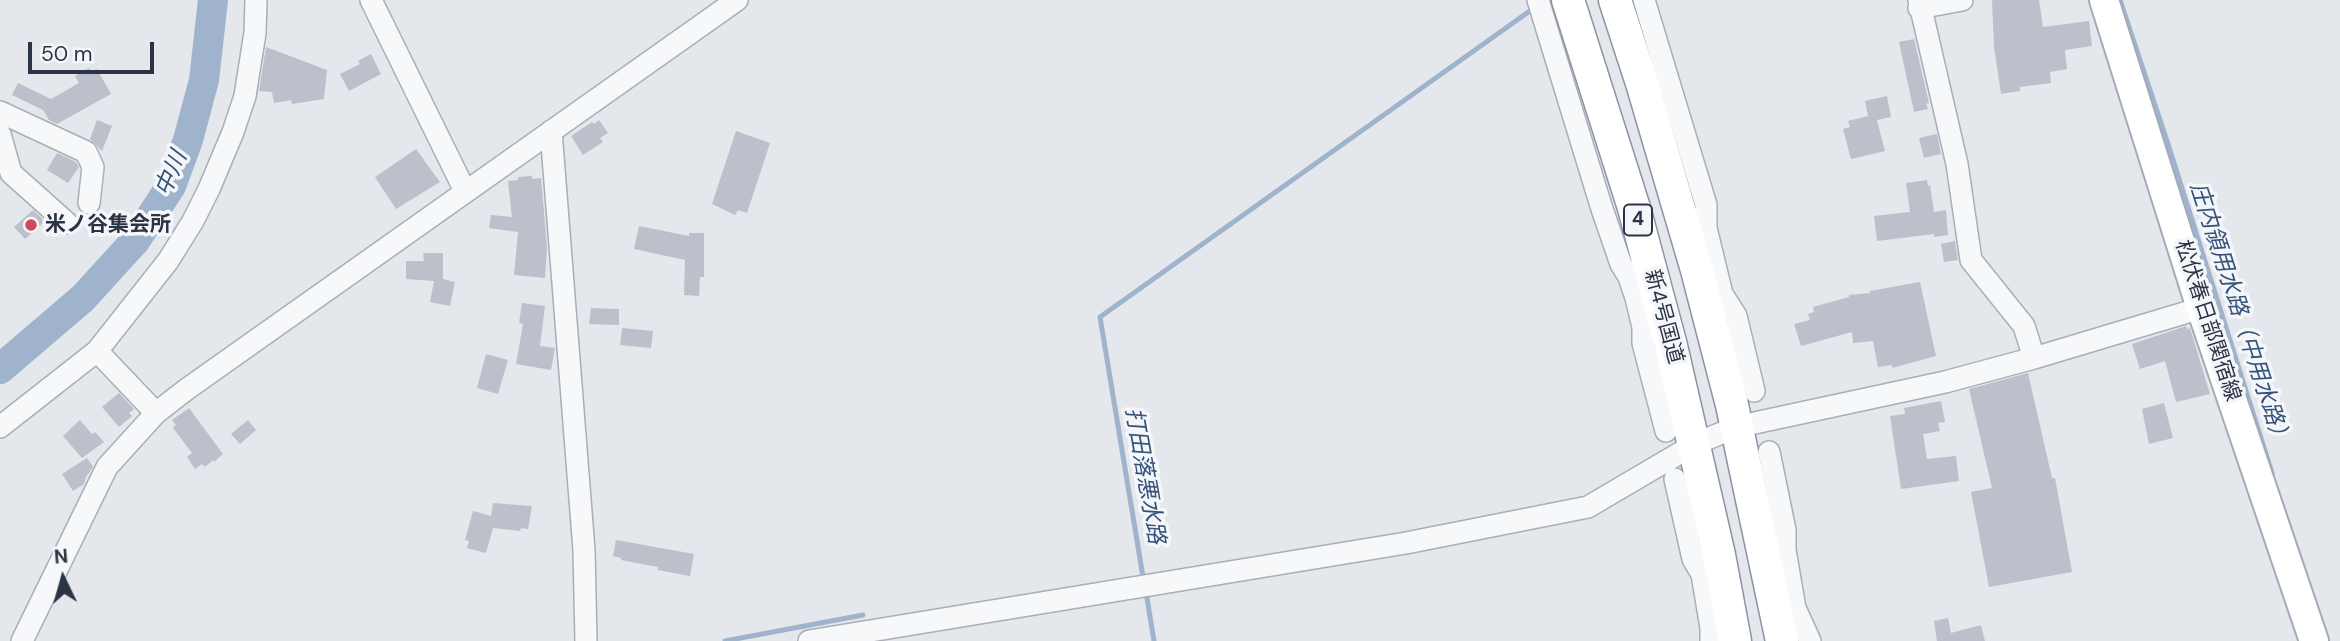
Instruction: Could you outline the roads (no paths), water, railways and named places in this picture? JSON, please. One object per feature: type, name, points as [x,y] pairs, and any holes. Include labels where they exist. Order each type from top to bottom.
[{"type":"highway","name":"新4号国道","points":[[1568,0],[1618,155],[1646,295],[1716,595],[1735,641]]},
{"type":"highway","name":"新4号国道","points":[[1615,0],[1650,110],[1706,268],[1736,427],[1780,580],[1782,641]]},
{"type":"main road","name":"松伏春日部関宿線","points":[[2104,0],[2201,308],[2314,641]]},
{"type":"street","points":[[0,427],[97,351],[168,261],[193,222],[233,132],[245,96],[255,33],[256,0]]},
{"type":"street","points":[[371,0],[465,191]]},
{"type":"street","points":[[22,641],[107,467],[156,413],[187,388],[737,0]]},
{"type":"street","points":[[1538,0],[1621,264],[1646,295]]},
{"type":"street","points":[[1644,0],[1706,205],[1706,268],[1736,316],[1754,391]]},
{"type":"street","points":[[1962,0],[1919,4],[1957,164],[1971,260],[2024,326],[2034,359]]},
{"type":"street","points":[[0,112],[86,152],[93,167],[89,203]]},
{"type":"street","points":[[551,131],[584,550],[586,641]]},
{"type":"street","points":[[0,134],[6,174],[67,223]]},
{"type":"street","points":[[809,641],[1406,543],[1588,507],[1681,438],[1945,382],[2034,359],[2201,308]]},
{"type":"street","points":[[97,351],[156,413]]},
{"type":"street","points":[[1769,452],[1785,530],[1780,580],[1810,641]]},
{"type":"street","points":[[1675,479],[1693,559],[1716,595],[1711,641]]},
{"type":"waterway","name":"中川","points":[[0,369],[83,298],[135,241],[171,186],[188,140],[204,80],[213,0]]},
{"type":"waterway","name":"庄内領用水路（中用水路）","points":[[2120,0],[2272,473]]},
{"type":"waterway","points":[[1144,583],[1100,317],[1534,8]]},
{"type":"waterway","name":"打田落悪水路","points":[[1146,592],[1154,641]]},
{"type":"waterway","points":[[725,641],[863,615]]},
{"type":"place","name":"米ノ谷集会所","points":[[31,225]]}]
